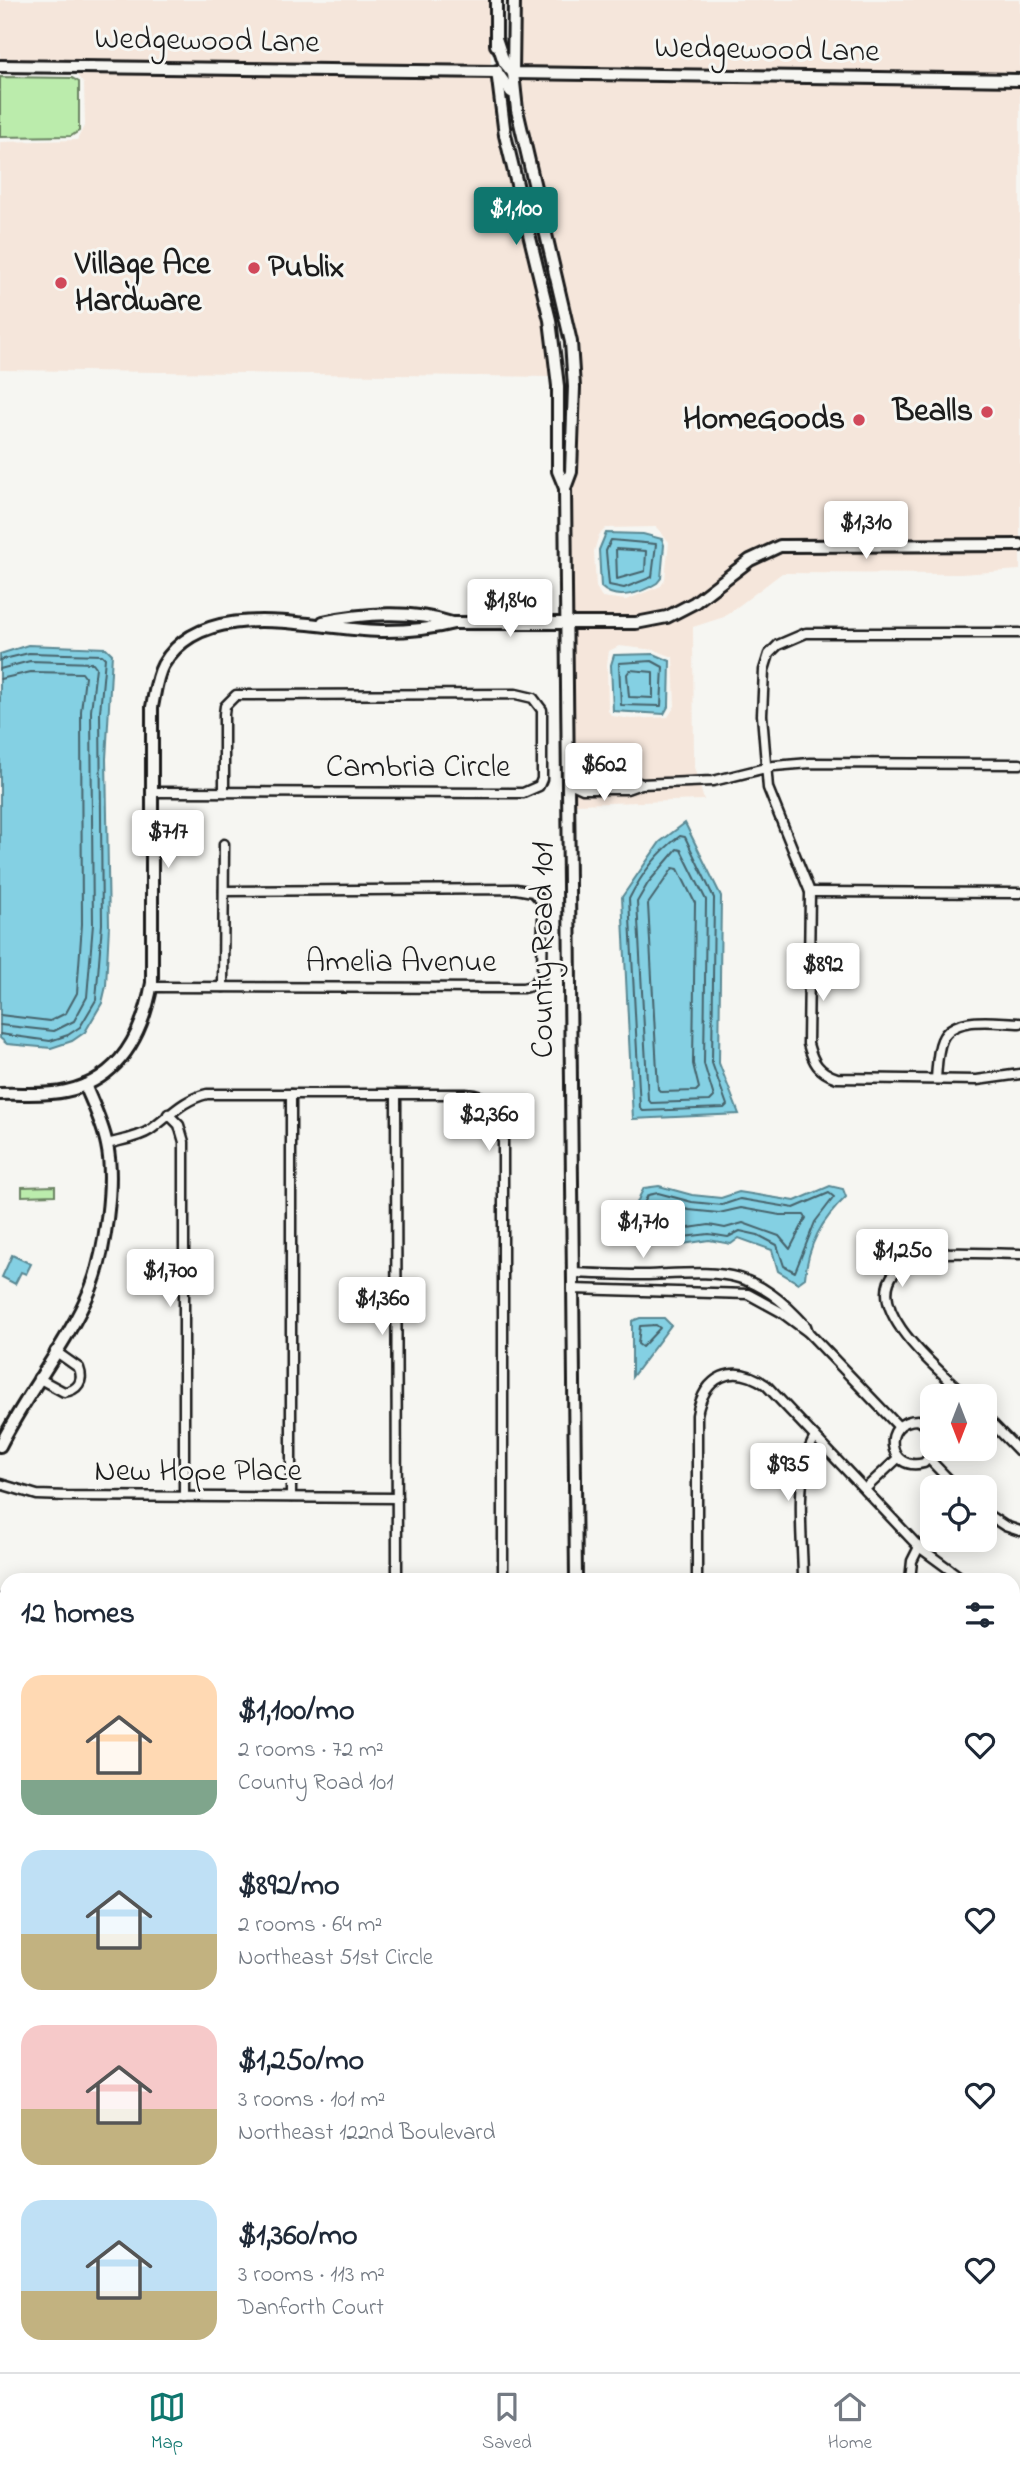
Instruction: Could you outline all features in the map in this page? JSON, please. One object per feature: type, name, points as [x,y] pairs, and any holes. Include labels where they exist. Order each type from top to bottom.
[{"type":"street","name":"County Road 101","points":[[496,0],[497,72],[505,135],[550,320],[555,363],[558,471],[565,488]]},
{"type":"street","name":"County Road 101","points":[[514,0],[513,73],[517,110],[570,342],[572,362],[571,472],[565,488],[576,1573]]},
{"type":"street","points":[[496,38],[504,62],[513,73]]},
{"type":"street","name":"Wedgewood Lane","points":[[0,66],[497,72]]},
{"type":"street","points":[[497,72],[508,86],[517,110]]},
{"type":"street","name":"Wedgewood Lane","points":[[513,73],[1020,80]]},
{"type":"street","points":[[530,237],[545,234]]},
{"type":"street","points":[[555,363],[572,362]]},
{"type":"street","points":[[0,1094],[63,1092],[85,1085],[106,1072],[132,1043],[142,1026],[151,987],[152,707],[162,667],[172,653],[202,630],[220,624],[317,623],[384,631],[431,629],[454,624],[636,623],[667,617],[694,603],[750,560],[780,547],[1020,545]]},
{"type":"street","points":[[1020,633],[806,633],[791,637],[769,654],[764,670],[765,768],[773,807],[793,845],[810,892],[808,1044],[816,1065],[837,1078],[977,1080],[1020,1074]]},
{"type":"street","name":"Cambria Circle","points":[[152,792],[223,792],[532,791],[542,779],[542,710],[533,698],[516,694],[236,695],[225,706],[223,792]]},
{"type":"street","points":[[570,783],[581,777],[630,777],[641,784],[713,781],[765,768],[810,763],[1020,764]]},
{"type":"street","points":[[223,987],[224,844]]},
{"type":"street","name":"Amelia Avenue","points":[[151,987],[531,986],[538,981],[543,969],[543,910],[539,897],[525,889],[224,891]]},
{"type":"street","points":[[810,892],[1020,893]]},
{"type":"street","points":[[936,1079],[942,1040],[950,1030],[962,1023],[1020,1023]]},
{"type":"street","points":[[0,1446],[91,1287],[99,1261],[107,1199],[107,1144],[85,1085]]},
{"type":"street","points":[[107,1144],[137,1137],[187,1101],[207,1094],[476,1094],[491,1102],[502,1119],[503,1573]]},
{"type":"street","points":[[290,1497],[291,1094]]},
{"type":"street","points":[[396,1094],[397,1573]]},
{"type":"street","points":[[168,1114],[179,1125],[184,1142],[184,1497]]},
{"type":"street","points":[[954,1384],[890,1316],[886,1293],[891,1276],[904,1262],[926,1254],[1020,1254]]},
{"type":"street","points":[[572,1273],[723,1273],[752,1282],[771,1292],[806,1326],[808,1332]]},
{"type":"street","points":[[572,1289],[748,1294],[781,1312],[808,1332],[898,1426]]},
{"type":"street","points":[[38,1378],[64,1392],[77,1387],[81,1381],[79,1368],[55,1351]]},
{"type":"street","points":[[697,1573],[697,1415],[703,1393],[719,1378],[730,1374],[756,1378],[816,1437],[919,1548],[954,1573]]},
{"type":"street","points":[[898,1426],[920,1421]]},
{"type":"street","points":[[898,1426],[891,1446],[898,1458],[917,1465],[925,1461]]},
{"type":"street","points":[[998,1429],[1020,1452]]},
{"type":"street","points":[[803,1573],[803,1476],[806,1454],[816,1437]]},
{"type":"street","points":[[865,1489],[898,1458]]},
{"type":"street","points":[[931,1461],[944,1475]]},
{"type":"street","name":"New Hope Place","points":[[0,1484],[37,1494],[397,1498]]},
{"type":"street","points":[[997,1521],[1020,1531]]},
{"type":"street","points":[[911,1573],[912,1561],[919,1548]]},
{"type":"shaded area","points":[[0,0],[491,0],[491,66],[0,60]]},
{"type":"shaded area","points":[[519,0],[1020,0],[1020,74],[518,68]]},
{"type":"shaded area","points":[[75,73],[492,78],[500,137],[544,321],[551,377],[0,370],[0,142],[77,140],[85,124],[84,84]]},
{"type":"shaded area","points":[[518,79],[1020,86],[1020,539],[780,541],[747,555],[692,598],[666,611],[636,617],[571,618],[570,491],[577,472],[577,356],[522,109]],"holes":[[[656,527],[669,542],[665,579],[661,586],[626,600],[602,597],[596,587],[594,551],[599,535],[606,528]]]},
{"type":"shaded area","points":[[1020,551],[1020,570],[961,574],[782,573],[724,617],[693,627],[694,767],[704,800],[575,804],[571,630],[636,629],[669,622],[697,608],[752,565],[781,552]],"holes":[[[619,646],[655,650],[673,657],[675,706],[668,717],[632,719],[612,716],[608,711],[609,651]]]},
{"type":"green space","points":[[0,77],[72,78],[79,82],[79,131],[71,136],[0,137]]},
{"type":"green space","points":[[55,1186],[55,1195],[22,1196],[22,1187]]},
{"type":"water","points":[[606,533],[643,534],[662,539],[664,545],[661,578],[657,583],[636,593],[621,595],[607,592],[601,587],[599,550]]},
{"type":"water","points":[[28,645],[106,648],[112,654],[106,759],[109,925],[106,986],[102,1003],[85,1032],[72,1041],[51,1048],[7,1044],[0,1038],[0,654]]},
{"type":"water","points":[[654,654],[670,661],[669,705],[664,714],[613,711],[611,665],[614,655]]},
{"type":"water","points":[[685,823],[721,896],[719,1063],[739,1114],[633,1119],[622,897],[660,842]]},
{"type":"water","points":[[659,1186],[692,1195],[721,1198],[739,1192],[795,1201],[830,1186],[843,1189],[846,1197],[818,1233],[809,1254],[805,1278],[798,1283],[778,1271],[772,1250],[739,1238],[731,1244],[709,1240],[683,1244],[646,1242],[637,1230],[635,1209],[644,1188]]},
{"type":"water","points":[[12,1255],[31,1264],[26,1274],[21,1272],[15,1284],[2,1277]]},
{"type":"water","points":[[640,1318],[664,1318],[671,1325],[632,1377],[632,1321]]},
{"type":"place","name":"Publix","points":[[254,268]]},
{"type":"place","name":"Village Ace Hardware","points":[[61,283]]},
{"type":"place","name":"Bealls","points":[[987,412]]},
{"type":"place","name":"HomeGoods","points":[[859,420]]}]
